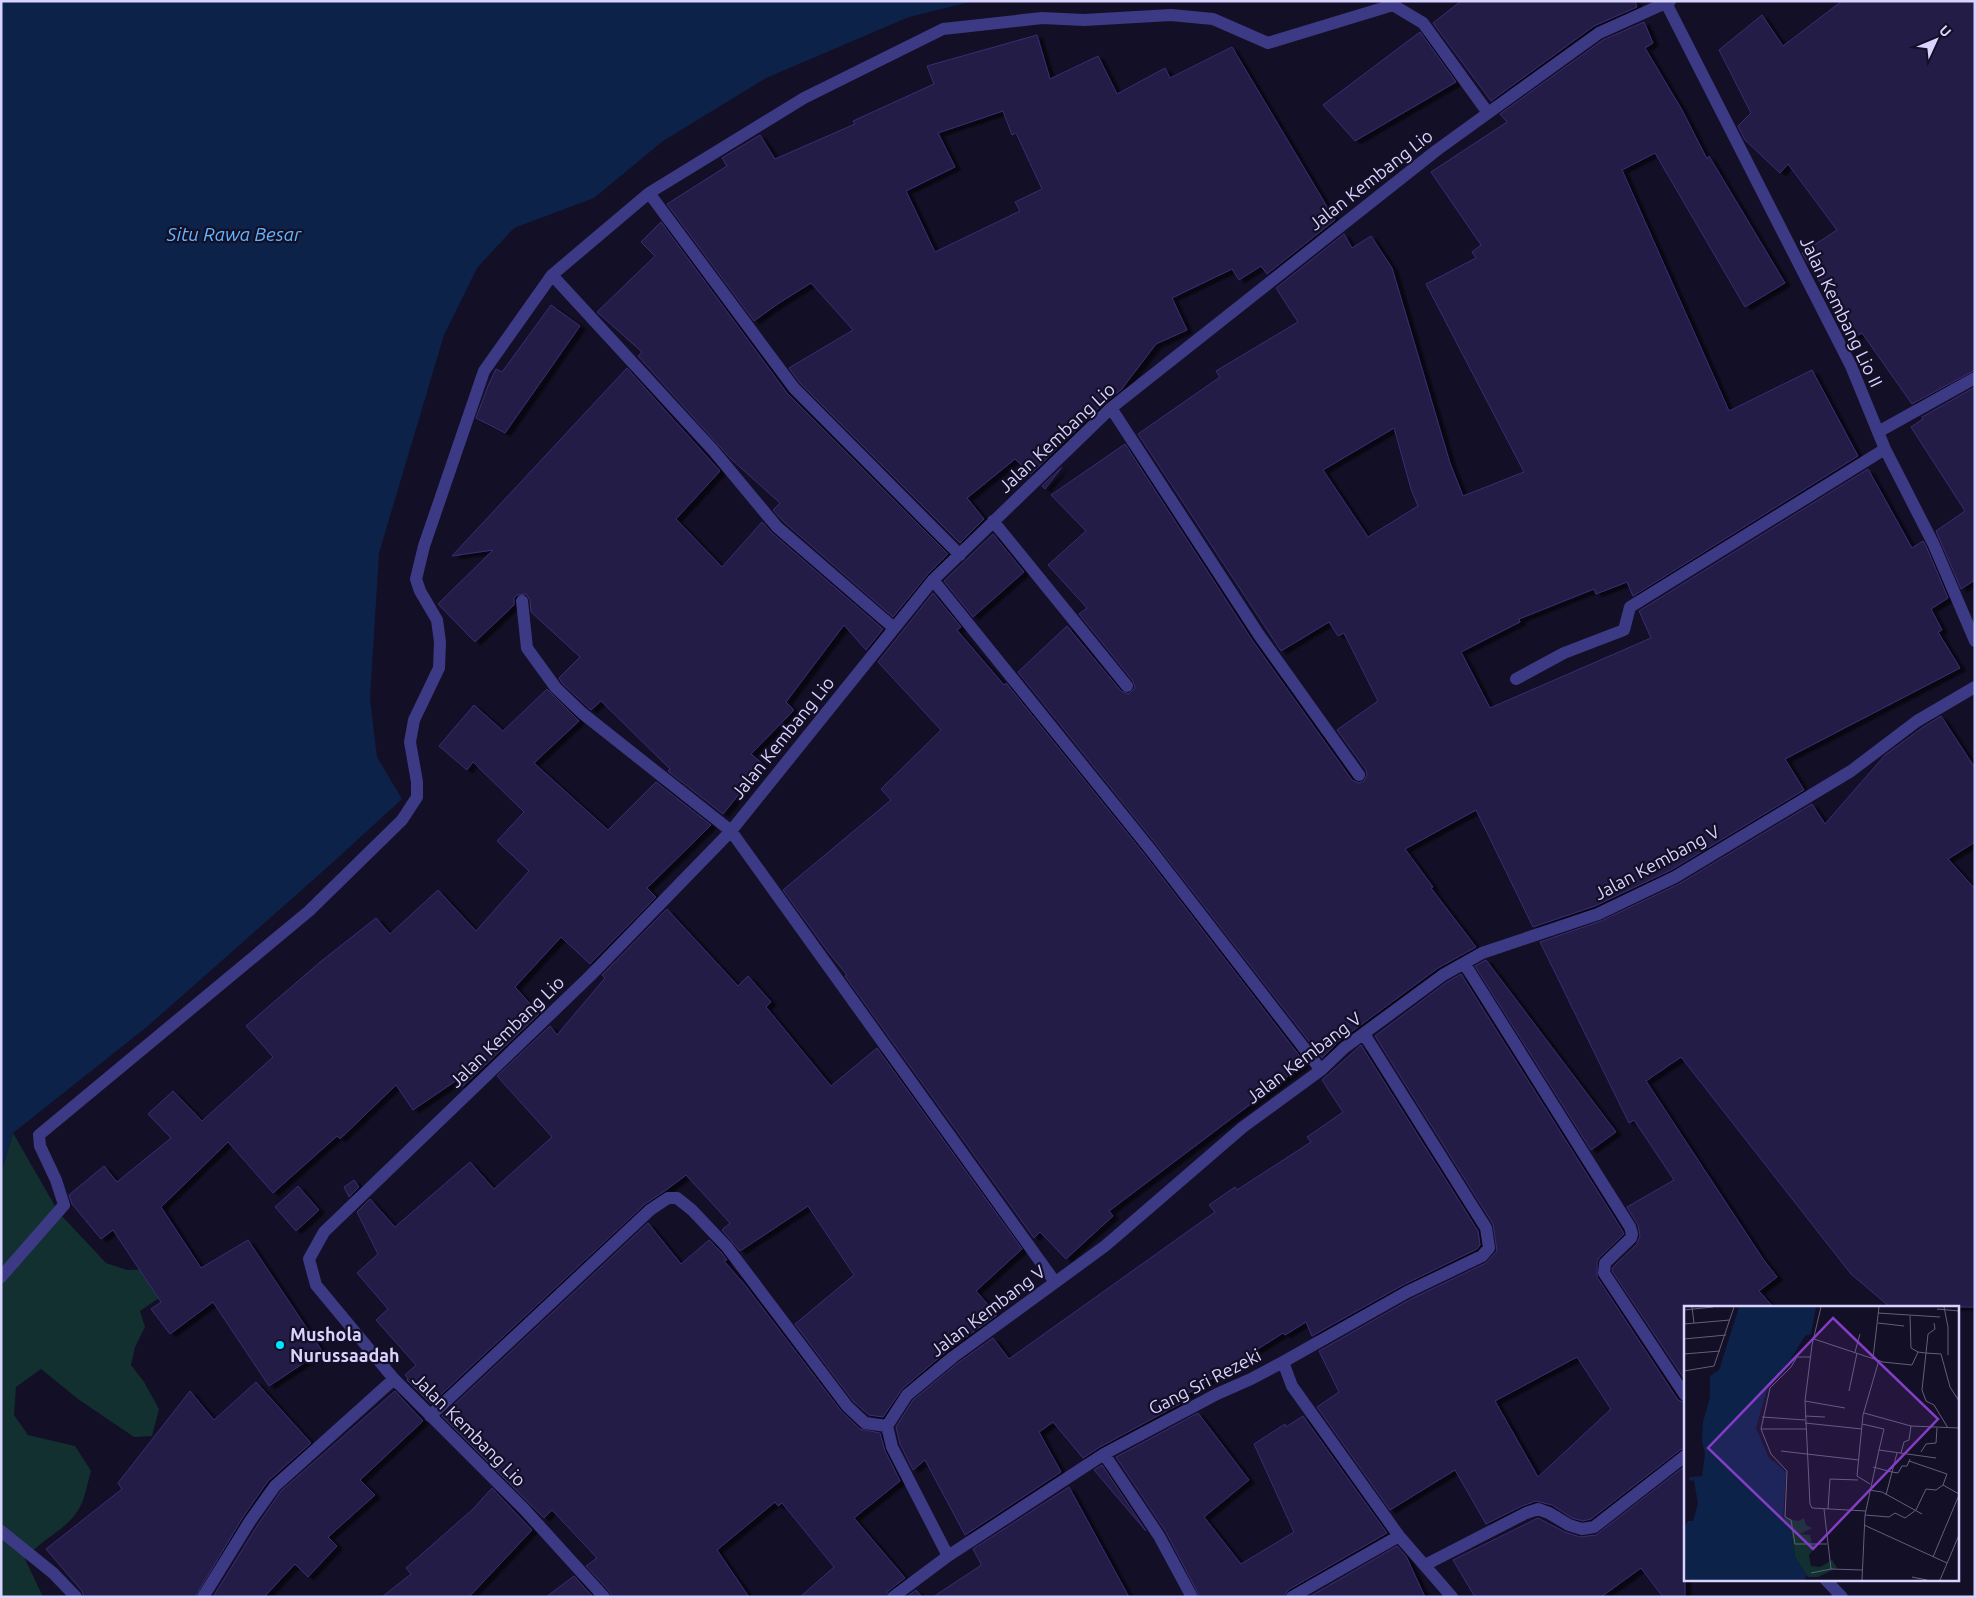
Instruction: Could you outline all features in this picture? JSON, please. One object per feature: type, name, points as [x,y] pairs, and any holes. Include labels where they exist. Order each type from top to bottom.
[{"type":"street","name":"Jalan Kembang Lio","points":[[604,1597],[524,1509],[394,1379],[316,1285],[309,1258],[324,1232],[590,976],[731,831],[933,580],[1111,408],[1437,150],[1599,33],[1668,2]]},
{"type":"street","name":"Jalan Kembang Lio II","points":[[1668,2],[1851,366],[1885,449],[1971,620],[1975,641]]},
{"type":"street","points":[[1,1277],[64,1205],[56,1180],[40,1146],[40,1135],[309,910],[402,820],[418,797],[410,742],[414,720],[439,668],[440,642],[437,620],[420,591],[416,578],[424,546],[484,371],[552,276],[649,192],[804,98],[943,29],[1042,18],[1084,20],[1170,14],[1214,19],[1268,43],[1393,5],[1423,23],[1488,113]]},
{"type":"street","points":[[649,192],[794,388],[960,555]]},
{"type":"street","points":[[552,276],[713,450],[777,527],[894,628]]},
{"type":"street","points":[[1878,432],[1975,378]]},
{"type":"street","points":[[1111,408],[1259,635],[1359,775]]},
{"type":"street","points":[[1516,679],[1564,653],[1624,630],[1630,607],[1885,449]]},
{"type":"street","points":[[993,521],[1127,686]]},
{"type":"street","points":[[933,580],[1144,842],[1321,1070]]},
{"type":"street","points":[[522,601],[527,648],[556,688],[582,713],[731,831],[1056,1282]]},
{"type":"street","name":"Jalan Kembang V","points":[[887,1426],[907,1395],[954,1357],[1105,1246],[1243,1126],[1321,1070],[1344,1048],[1443,975],[1482,954],[1598,914],[1675,877],[1851,771],[1917,721],[1975,687]]},
{"type":"street","points":[[1464,963],[1630,1226],[1631,1238],[1605,1263],[1604,1273],[1684,1393]]},
{"type":"street","points":[[1284,1362],[1407,1292],[1482,1256],[1489,1248],[1486,1228],[1364,1034]]},
{"type":"street","points":[[430,1416],[650,1210],[668,1198],[677,1198],[692,1210],[726,1246],[847,1406],[865,1422],[887,1426],[892,1447],[948,1556],[893,1597]]},
{"type":"street","name":"Gang Sri Rezeki","points":[[948,1556],[1104,1454],[1217,1394],[1252,1379],[1284,1362],[1292,1386],[1399,1536],[1452,1597]]},
{"type":"street","points":[[203,1597],[250,1521],[275,1486],[394,1379]]},
{"type":"street","points":[[1104,1454],[1159,1536],[1192,1597]]},
{"type":"street","points":[[1425,1565],[1526,1513],[1538,1509],[1569,1525],[1582,1529],[1594,1527],[1684,1457]]},
{"type":"street","points":[[1,1531],[53,1573],[76,1597]]},
{"type":"street","points":[[1292,1597],[1399,1536]]},
{"type":"street","points":[[1826,1580],[1842,1597]]},
{"type":"green space","points":[[13,1133],[59,1213],[106,1263],[127,1270],[158,1269],[173,1288],[140,1311],[145,1327],[135,1347],[131,1365],[144,1382],[159,1409],[152,1436],[134,1437],[78,1399],[41,1369],[16,1387],[14,1415],[28,1435],[75,1446],[91,1471],[84,1498],[72,1519],[25,1559],[43,1597],[1,1597],[1,1173]]},
{"type":"water","name":"Situ Rawa Besar","points":[[1,1],[974,1],[909,17],[766,78],[663,141],[594,198],[514,228],[477,268],[444,335],[379,553],[370,699],[377,757],[402,799],[148,1026],[13,1133],[1,1173]]},
{"type":"building","points":[[1461,1],[1635,1],[1637,7],[1594,26],[1491,101],[1433,23]]},
{"type":"building","points":[[1842,1],[1975,1],[1975,370],[1912,404],[1862,333],[1855,337],[1802,253],[1837,230],[1788,164],[1780,173],[1745,140],[1738,126],[1751,113],[1719,50],[1762,15],[1783,46]]},
{"type":"building","points":[[1644,22],[1653,43],[1645,48],[1682,110],[1707,159],[1709,156],[1785,283],[1745,307],[1655,153],[1622,170],[1729,411],[1812,370],[1858,456],[1633,596],[1627,582],[1596,594],[1594,589],[1519,619],[1520,622],[1461,652],[1490,708],[1651,638],[1639,611],[1868,469],[1912,548],[1923,541],[1926,546],[1948,598],[1931,609],[1942,630],[1938,632],[1960,668],[1785,759],[1804,790],[1671,870],[1595,906],[1533,927],[1476,810],[1405,849],[1433,887],[1431,888],[1476,947],[1438,968],[1339,1041],[1322,1058],[1156,844],[1018,672],[1067,626],[1121,691],[1129,694],[1135,688],[1133,681],[1079,614],[1087,608],[1048,565],[1086,531],[1051,495],[1125,444],[1252,640],[1352,780],[1359,783],[1364,781],[1367,775],[1366,770],[1337,730],[1378,701],[1344,633],[1338,636],[1329,622],[1281,651],[1138,434],[1220,377],[1216,371],[1298,322],[1276,288],[1344,234],[1352,248],[1371,236],[1392,268],[1450,463],[1463,496],[1524,472],[1426,284],[1476,258],[1472,252],[1481,245],[1431,172],[1507,122],[1500,114],[1603,40]],"holes":[[[1394,428],[1411,489],[1418,506],[1368,537],[1323,470]]]},
{"type":"building","points":[[1420,32],[1456,82],[1355,141],[1323,105]]},
{"type":"building","points":[[1037,35],[1050,79],[1098,56],[1117,94],[1165,68],[1170,78],[1232,47],[1335,220],[1267,274],[1261,266],[1239,280],[1232,269],[1172,298],[1187,330],[1156,344],[1121,390],[1105,402],[1031,474],[1015,459],[967,498],[984,519],[960,543],[800,383],[789,368],[853,330],[811,283],[754,321],[667,204],[727,166],[722,158],[760,135],[775,159],[855,124],[853,121],[934,84],[927,66]],"holes":[[[1003,111],[1012,135],[1016,133],[1042,189],[1015,202],[1020,211],[935,252],[906,191],[955,167],[938,133]]]},
{"type":"building","points":[[661,222],[787,393],[948,554],[927,575],[893,617],[783,521],[773,510],[780,503],[731,459],[638,356],[642,352],[597,312],[655,256],[641,242]]},
{"type":"building","points":[[551,305],[580,326],[505,433],[476,418],[496,369],[502,372]]},
{"type":"building","points":[[627,368],[720,471],[676,519],[722,567],[762,522],[772,533],[883,629],[866,650],[844,625],[786,702],[794,710],[751,754],[763,764],[723,814],[668,771],[670,769],[601,701],[591,710],[562,683],[559,678],[580,657],[531,612],[530,600],[526,594],[517,595],[514,598],[514,605],[475,642],[438,604],[493,550],[452,556]]},
{"type":"building","points":[[1975,387],[1975,580],[1961,589],[1936,531],[1965,511],[1911,427],[1923,419],[1922,417]]},
{"type":"building","points":[[1062,467],[1045,489],[1042,486]]},
{"type":"building","points":[[993,534],[1024,572],[973,617],[944,581]]},
{"type":"building","points":[[933,593],[961,627],[957,630],[1004,685],[1006,683],[1144,854],[1305,1063],[1109,1211],[1113,1216],[1066,1259],[1040,1232],[1034,1238],[845,976],[847,975],[783,890],[891,800],[881,789],[941,730],[878,662]]},
{"type":"building","points":[[547,689],[579,721],[534,763],[608,830],[656,782],[711,825],[647,888],[656,897],[590,964],[561,937],[515,987],[539,1014],[462,1087],[457,1080],[413,1110],[396,1085],[340,1139],[337,1136],[273,1193],[228,1142],[161,1207],[201,1268],[248,1240],[322,1351],[269,1386],[213,1302],[170,1334],[151,1309],[161,1302],[113,1230],[101,1239],[72,1204],[69,1195],[104,1166],[117,1182],[171,1138],[148,1114],[173,1091],[202,1121],[273,1057],[246,1026],[319,963],[376,918],[390,934],[438,890],[476,931],[529,871],[497,841],[524,812],[473,762],[467,770],[439,746],[474,705],[503,731]]},
{"type":"building","points":[[1941,716],[1975,768],[1975,842],[1948,859],[1975,889],[1975,1307],[1889,1306],[1851,1274],[1681,1057],[1646,1081],[1763,1259],[1777,1277],[1759,1291],[1772,1306],[1684,1306],[1684,1379],[1612,1271],[1613,1267],[1637,1244],[1640,1236],[1638,1225],[1627,1207],[1674,1180],[1634,1120],[1629,1123],[1540,942],[1601,921],[1679,884],[1812,804],[1825,824],[1885,755]]},
{"type":"building","points":[[667,909],[738,986],[748,976],[771,1002],[766,1007],[831,1086],[877,1048],[1022,1249],[976,1291],[997,1315],[948,1350],[902,1389],[883,1417],[869,1415],[853,1401],[795,1324],[854,1275],[808,1206],[740,1251],[722,1230],[730,1223],[686,1175],[645,1204],[431,1404],[407,1380],[405,1375],[416,1365],[376,1320],[388,1309],[357,1273],[378,1254],[357,1212],[370,1199],[395,1227],[470,1162],[494,1189],[552,1137],[497,1076],[550,1026],[557,1035],[605,978],[602,975]]},
{"type":"building","points":[[1486,960],[1616,1132],[1591,1150],[1475,966]]},
{"type":"building","points":[[1461,974],[1624,1234],[1599,1258],[1597,1262],[1597,1277],[1678,1400],[1684,1403],[1684,1448],[1591,1519],[1583,1521],[1572,1518],[1552,1505],[1536,1501],[1486,1524],[1455,1470],[1390,1510],[1317,1407],[1339,1392],[1319,1351],[1411,1299],[1486,1263],[1497,1251],[1493,1224],[1375,1036],[1447,982]],"holes":[[[1577,1357],[1611,1409],[1538,1477],[1495,1401]]]},
{"type":"building","points":[[1361,1045],[1478,1231],[1480,1245],[1477,1249],[1403,1285],[1312,1336],[1306,1322],[1285,1335],[1283,1333],[1184,1396],[1187,1400],[1083,1458],[1053,1422],[1039,1432],[1061,1472],[965,1535],[925,1460],[913,1470],[900,1444],[896,1427],[913,1400],[958,1363],[993,1338],[1009,1359],[1215,1212],[1209,1205],[1235,1187],[1237,1190],[1311,1142],[1307,1137],[1343,1112],[1322,1080]]},
{"type":"building","points":[[354,1180],[359,1187],[349,1197],[344,1187]]},
{"type":"building","points":[[298,1186],[319,1210],[296,1231],[275,1207]]},
{"type":"building","points":[[648,1223],[681,1264],[709,1240],[721,1252],[727,1260],[724,1261],[745,1285],[841,1411],[860,1429],[880,1433],[885,1451],[900,1481],[854,1518],[905,1578],[888,1591],[885,1597],[800,1597],[834,1567],[782,1503],[778,1506],[775,1502],[717,1550],[749,1597],[612,1597],[610,1592],[586,1566],[597,1558],[552,1510],[544,1518],[442,1416]]},
{"type":"building","points":[[256,1382],[311,1443],[268,1481],[243,1517],[195,1597],[84,1597],[82,1591],[46,1549],[122,1489],[118,1483],[190,1391],[214,1420]]},
{"type":"building","points":[[395,1391],[423,1421],[360,1480],[375,1495],[328,1537],[337,1546],[308,1577],[295,1564],[264,1597],[213,1597],[281,1491]]},
{"type":"building","points":[[1198,1413],[1249,1480],[1204,1517],[1241,1564],[1294,1532],[1254,1444],[1285,1424],[1286,1427],[1303,1416],[1387,1533],[1288,1590],[1284,1597],[1200,1597],[1166,1532],[1116,1457]]},
{"type":"building","points":[[1102,1465],[1146,1531],[1094,1470]]},
{"type":"building","points":[[1684,1467],[1685,1597],[1663,1597],[1641,1568],[1601,1597],[1475,1597],[1453,1560],[1538,1518],[1565,1532],[1580,1537],[1596,1535]]},
{"type":"building","points":[[1069,1487],[1129,1597],[933,1597],[980,1566],[981,1564],[973,1549]]},
{"type":"building","points":[[492,1488],[532,1530],[469,1597],[382,1597],[411,1574],[406,1568],[473,1509]]},
{"type":"building","points":[[1397,1546],[1406,1556],[1425,1597],[1309,1597]]},
{"type":"building","points":[[574,1576],[593,1597],[546,1597]]},
{"type":"building","points":[[916,1590],[922,1597],[907,1597]]},
{"type":"place","name":"Mushola Nurussaadah","points":[[280,1345]]}]
